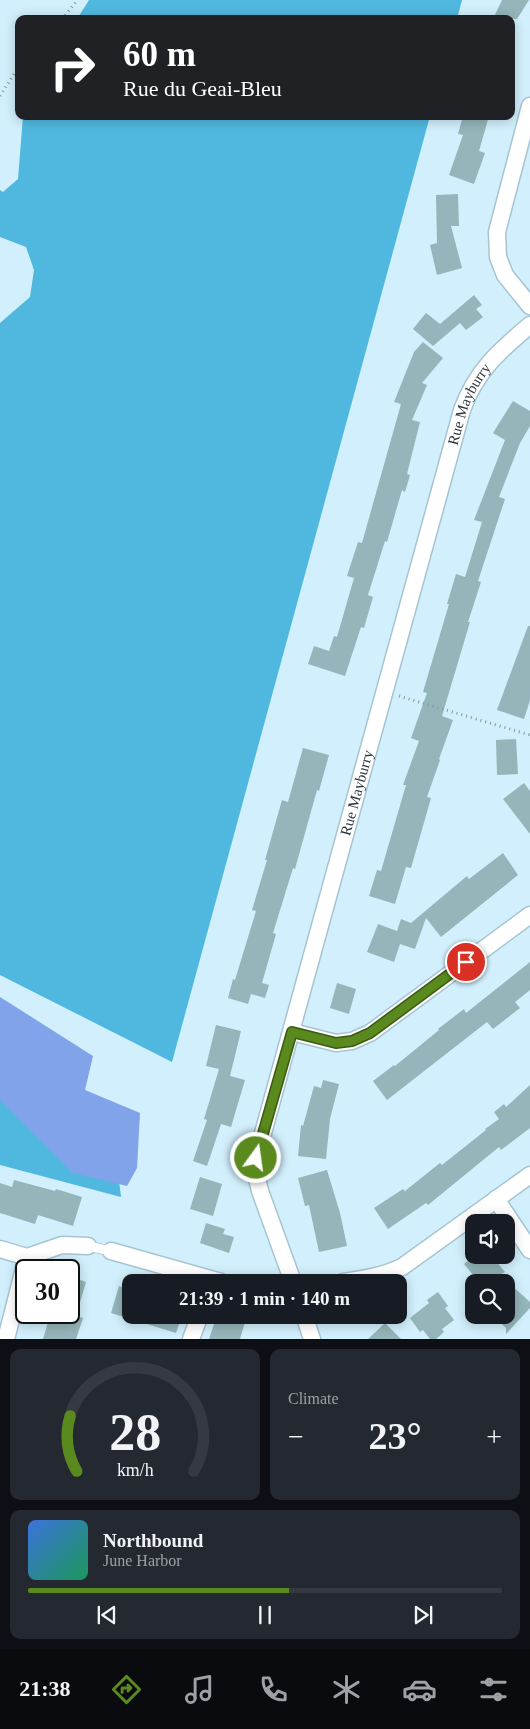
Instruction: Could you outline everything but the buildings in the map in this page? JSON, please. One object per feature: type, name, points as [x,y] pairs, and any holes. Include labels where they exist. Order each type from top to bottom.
[{"type":"street","points":[[530,106],[497,232],[498,257],[505,275],[530,306]]},
{"type":"street","name":"Rue Mayburry","points":[[285,1274],[260,1191],[256,1174],[256,1158],[467,396],[474,382],[496,355],[530,325]]},
{"type":"street","points":[[292,1032],[336,1043],[352,1041],[370,1033],[530,915]]},
{"type":"street","points":[[386,1274],[402,1267],[530,1175]]},
{"type":"street","points":[[496,1199],[530,1250]]},
{"type":"street","points":[[0,1249],[27,1257],[62,1245],[88,1246]]},
{"type":"street","points":[[111,1251],[187,1274]]},
{"type":"street","points":[[6,1339],[27,1257]]},
{"type":"street","points":[[191,1339],[197,1324]]},
{"type":"street","points":[[307,1324],[312,1339]]},
{"type":"lane","points":[[88,1246],[111,1251]]},
{"type":"path","points":[[65,15],[76,2]]},
{"type":"path","points":[[0,96],[15,72]]},
{"type":"path","points":[[385,692],[530,735]]},
{"type":"shaded area","points":[[89,0],[462,0],[458,15],[80,15]]},
{"type":"shaded area","points":[[23,120],[429,120],[172,1062],[0,975],[0,323],[30,297],[34,270],[26,247],[0,237],[0,190],[3,192],[18,179]]},
{"type":"shaded area","points":[[0,997],[93,1056],[85,1090],[140,1113],[137,1168],[127,1186],[73,1173],[0,1100]]},
{"type":"shaded area","points":[[0,1086],[118,1173],[121,1197],[0,1165]]},
{"type":"route","points":[[256,1158],[292,1032],[336,1043],[352,1041],[370,1033],[466,962]]}]
